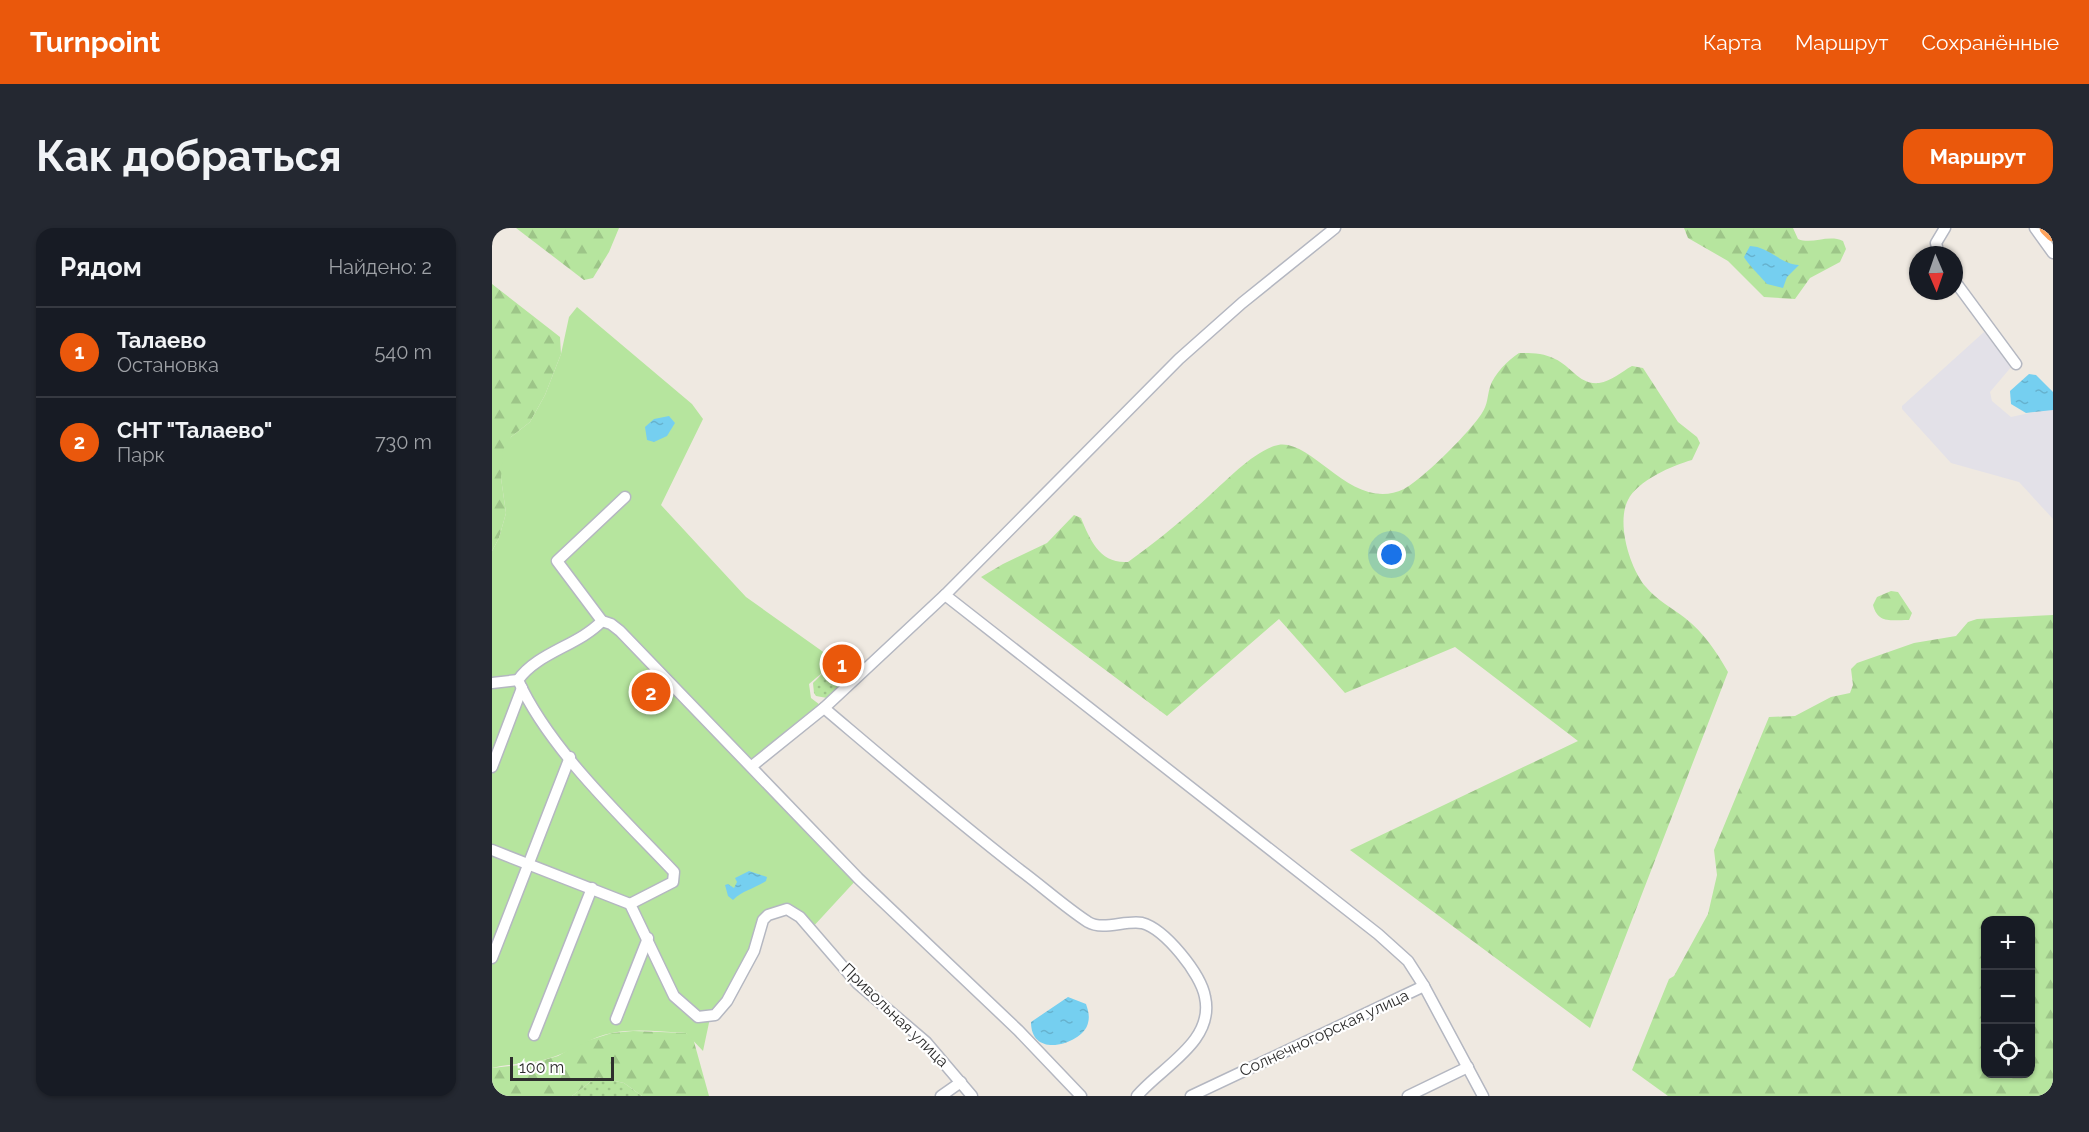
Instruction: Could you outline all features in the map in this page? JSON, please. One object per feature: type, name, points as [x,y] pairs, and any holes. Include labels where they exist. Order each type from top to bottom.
[{"type":"highway","points":[[2048,228],[2053,234]]},
{"type":"street","points":[[752,766],[824,708],[945,595],[1179,358],[1242,303],[1335,228]]},
{"type":"street","points":[[1937,246],[1936,243],[1945,228]]},
{"type":"street","points":[[2035,228],[2053,253]]},
{"type":"street","points":[[1963,292],[2016,364]]},
{"type":"street","points":[[625,497],[556,561],[602,621],[620,632],[858,878],[1018,1030],[1081,1096]]},
{"type":"street","points":[[945,595],[1377,934],[1408,961],[1424,986],[1483,1096]]},
{"type":"street","points":[[492,767],[527,669],[574,643],[602,621]]},
{"type":"street","points":[[492,683],[520,684]]},
{"type":"street","points":[[520,684],[548,730],[606,801],[674,872],[673,882],[630,904]]},
{"type":"street","points":[[824,708],[948,814],[1091,924],[1143,923],[1169,942],[1192,968],[1205,996],[1207,1014],[1202,1030],[1192,1043],[1137,1096]]},
{"type":"street","points":[[492,958],[570,757]]},
{"type":"street","points":[[492,850],[630,904],[648,938],[616,1019]]},
{"type":"street","points":[[534,1035],[592,888]]},
{"type":"street","name":"Привольная улица","points":[[648,938],[674,996],[698,1017],[710,1018],[727,1001],[757,944],[763,920],[768,915],[787,909],[800,917],[857,983],[926,1042],[972,1096]]},
{"type":"street","name":"Солнечногорская улица","points":[[1191,1096],[1424,986]]},
{"type":"street","points":[[1408,1096],[1468,1067]]},
{"type":"street","points":[[941,1096],[961,1082]]},
{"type":"shaded area","points":[[1984,332],[2012,366],[1990,392],[1992,401],[2011,417],[2053,408],[2053,519],[2019,482],[1951,463],[1902,409],[1902,406]]},
{"type":"green space","points":[[516,228],[619,228],[609,252],[593,278],[584,280]]},
{"type":"green space","points":[[1684,228],[1793,228],[1798,239],[1803,241],[1837,239],[1843,241],[1846,249],[1840,262],[1810,278],[1795,299],[1764,297],[1728,261],[1688,238]]},
{"type":"green space","points":[[492,284],[560,337],[561,354],[545,395],[530,422],[511,437],[501,478],[506,513],[499,538],[492,551]]},
{"type":"green space","points":[[577,307],[692,404],[703,419],[661,505],[746,597],[836,661],[809,684],[811,698],[824,708],[752,766],[858,878],[811,929],[794,912],[768,915],[757,944],[710,1018],[703,1051],[686,1033],[630,1031],[597,1037],[548,1059],[492,1068],[492,551],[499,538],[506,513],[501,478],[503,450],[511,437],[530,422],[545,395],[561,354],[569,317]]},
{"type":"green space","points":[[1519,353],[1551,357],[1592,383],[1608,380],[1632,366],[1643,368],[1678,422],[1697,437],[1700,443],[1692,460],[1647,480],[1633,493],[1625,510],[1624,533],[1630,558],[1640,579],[1655,596],[1685,618],[1704,636],[1728,672],[1590,1028],[1350,850],[1578,741],[1455,647],[1345,693],[1279,619],[1167,716],[981,577],[1047,543],[1074,515],[1081,518],[1092,542],[1103,555],[1118,562],[1128,562],[1180,522],[1248,461],[1274,446],[1288,445],[1302,450],[1349,483],[1366,491],[1385,494],[1404,489],[1446,454],[1477,421],[1484,410],[1490,387],[1498,372]]},
{"type":"green space","points":[[1891,591],[1898,592],[1912,613],[1909,620],[1886,620],[1875,611],[1873,605],[1877,597]]},
{"type":"green space","points":[[2053,615],[2053,1096],[1668,1096],[1632,1070],[1669,979],[1674,976],[1708,914],[1717,875],[1714,850],[1769,717],[1795,716],[1831,697],[1850,693],[1853,685],[1851,669],[1857,663],[1914,643],[1956,636],[1968,622],[1977,619]]},
{"type":"green space","points":[[826,670],[842,671],[850,677],[827,698],[816,696],[813,683]]},
{"type":"green space","points":[[633,1031],[686,1033],[693,1038],[709,1096],[642,1096],[624,1083],[597,1077],[572,1096],[492,1096],[492,1068],[530,1064],[558,1056],[580,1043],[612,1033]]},
{"type":"green space","points":[[597,1077],[624,1083],[642,1096],[572,1096]]},
{"type":"water","points":[[1750,246],[1763,249],[1786,262],[1799,265],[1787,277],[1783,288],[1767,284],[1748,263],[1744,257]]},
{"type":"water","points":[[2029,374],[2036,375],[2053,392],[2053,410],[2026,413],[2011,404],[2010,391]]},
{"type":"water","points":[[669,416],[675,423],[667,436],[654,442],[647,440],[645,427],[654,419]]},
{"type":"water","points":[[749,871],[767,877],[766,881],[733,900],[728,896],[725,885],[728,884],[734,888],[737,882],[735,878]]},
{"type":"water","points":[[1068,997],[1086,1004],[1089,1018],[1084,1030],[1077,1037],[1058,1045],[1048,1045],[1039,1041],[1033,1034],[1031,1022]]},
{"type":"place","name":"Талаево","points":[[842,664]]},
{"type":"place","name":"СНТ \"Талаево\"","points":[[651,692]]}]
